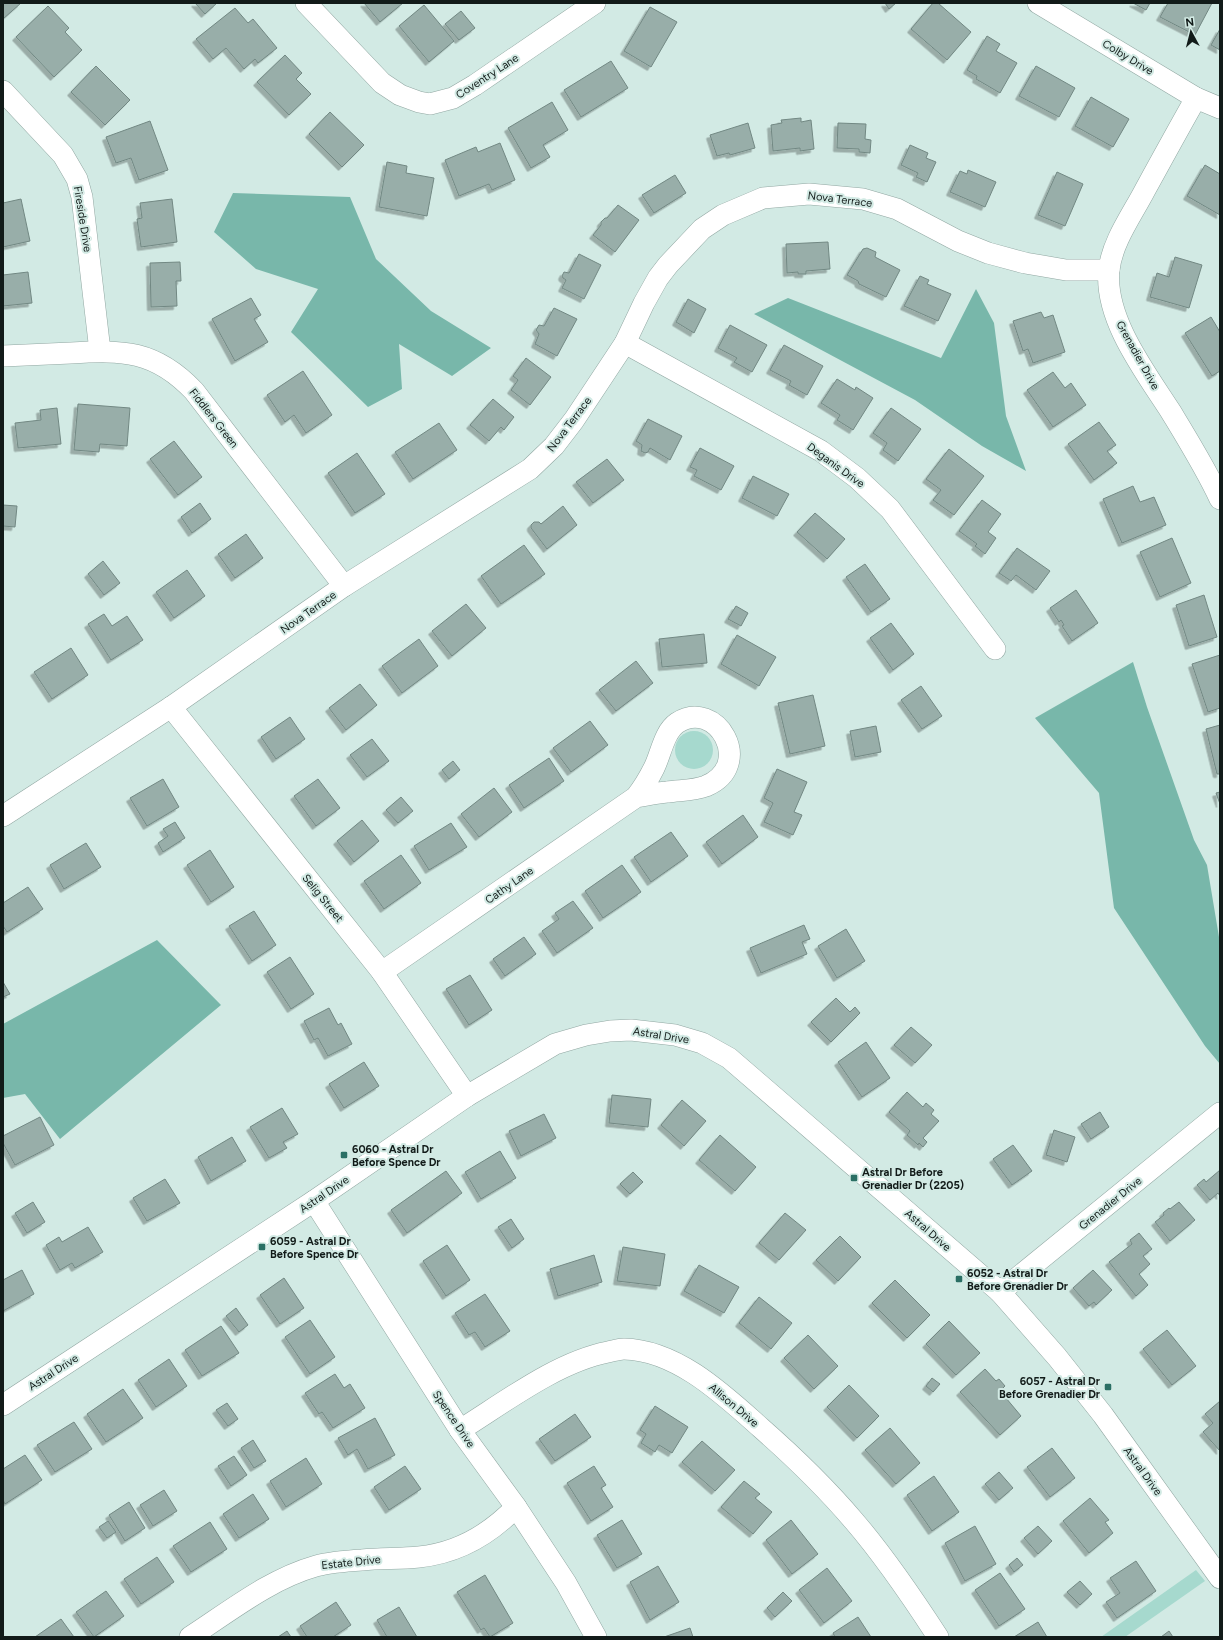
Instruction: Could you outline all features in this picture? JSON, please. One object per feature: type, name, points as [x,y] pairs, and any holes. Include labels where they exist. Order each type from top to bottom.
[{"type":"street","name":"Coventry Lane","points":[[306,3],[382,83],[403,97],[430,104],[453,98],[475,85],[596,3]]},
{"type":"street","name":"Colby Drive","points":[[1038,3],[1196,98],[1220,108]]},
{"type":"street","name":"Fireside Drive","points":[[3,91],[63,155],[77,179],[82,198],[100,351]]},
{"type":"street","name":"Grenadier Drive","points":[[1196,98],[1129,218],[1115,247],[1109,270],[1110,289],[1115,314],[1134,353],[1191,445],[1220,499]]},
{"type":"street","name":"Nova Terrace","points":[[3,816],[170,707],[344,586],[512,481],[540,460],[561,438],[626,343],[644,303],[658,278],[702,229],[724,215],[768,197],[809,194],[863,200],[897,209],[958,241],[988,253],[1025,263],[1066,270],[1109,270]]},
{"type":"street","name":"Deganis Drive","points":[[626,343],[821,451],[857,478],[890,509],[995,649]]},
{"type":"street","name":"Fiddlers Green","points":[[3,356],[100,351],[118,352],[143,357],[171,370],[186,382],[198,396],[344,586]]},
{"type":"street","name":"Selig Street","points":[[170,707],[382,972],[467,1096]]},
{"type":"street","name":"Cathy Lane","points":[[382,972],[636,797],[654,768],[671,728],[678,722],[689,718],[700,718],[711,722],[720,728],[726,738],[729,748],[729,759],[725,770],[718,778],[706,786],[687,791],[668,791],[636,797]]},
{"type":"street","name":"Astral Drive","points":[[3,1406],[314,1201],[467,1096],[555,1044],[586,1035],[610,1031],[631,1030],[675,1036],[702,1043],[729,1058],[1000,1292],[1057,1357],[1103,1415],[1220,1578]]},
{"type":"street","name":"Grenadier Drive","points":[[1000,1292],[1220,1113]]},
{"type":"street","name":"Spence Drive","points":[[314,1201],[460,1430],[516,1507],[566,1583],[596,1637]]},
{"type":"street","name":"Allison Drive","points":[[460,1430],[548,1376],[584,1357],[623,1349],[641,1351],[658,1356],[683,1367],[711,1385],[782,1446],[815,1479],[854,1521],[903,1584],[938,1637]]},
{"type":"street","name":"Estate Drive","points":[[190,1637],[267,1587],[298,1572],[328,1563],[376,1558],[421,1557],[451,1550],[465,1545],[492,1529],[516,1507]]},
{"type":"green space","points":[[233,193],[350,197],[376,259],[431,311],[491,348],[452,376],[399,344],[402,389],[368,407],[291,332],[318,289],[256,269],[214,232]]},
{"type":"green space","points":[[976,289],[994,323],[1006,416],[1026,471],[982,446],[915,400],[754,314],[788,298],[941,358]]},
{"type":"green space","points":[[1133,662],[1147,707],[1194,840],[1207,865],[1220,943],[1220,1064],[1205,1046],[1114,908],[1099,793],[1035,718]]},
{"type":"green space","points":[[690,731],[698,731],[705,734],[710,739],[713,750],[710,761],[705,766],[698,769],[690,769],[683,766],[678,761],[675,754],[675,746],[678,739],[683,734]]},
{"type":"green space","points":[[157,940],[221,1005],[60,1139],[25,1094],[3,1098],[3,1024]]},
{"type":"green space","points":[[1196,1570],[1205,1581],[1125,1637],[1101,1637]]},
{"type":"building","points":[[3,3],[21,3],[3,19]]},
{"type":"building","points":[[195,3],[217,3],[205,14]]},
{"type":"building","points":[[364,3],[403,3],[380,22]]},
{"type":"building","points":[[885,3],[896,3],[889,9]]},
{"type":"building","points":[[933,3],[938,3],[971,32],[947,60],[911,29]]},
{"type":"building","points":[[1133,3],[1150,3],[1146,10]]},
{"type":"building","points":[[1168,3],[1212,3],[1195,35],[1160,17]]},
{"type":"building","points":[[424,5],[454,41],[429,62],[399,26]]},
{"type":"building","points":[[48,6],[69,28],[65,32],[82,50],[54,77],[16,37]]},
{"type":"building","points":[[650,7],[677,22],[651,67],[624,51]]},
{"type":"building","points":[[235,8],[248,23],[253,19],[277,48],[258,63],[255,59],[244,69],[226,48],[213,59],[196,39]]},
{"type":"building","points":[[461,11],[475,28],[459,40],[445,24]]},
{"type":"building","points":[[1220,29],[1220,50],[1211,45]]},
{"type":"building","points":[[987,36],[1000,44],[996,51],[1017,63],[1000,93],[976,79],[977,76],[967,70]]},
{"type":"building","points":[[285,55],[302,73],[296,79],[311,94],[289,115],[257,82]]},
{"type":"building","points":[[611,61],[628,88],[581,117],[564,90]]},
{"type":"building","points":[[96,66],[130,100],[105,125],[71,92]]},
{"type":"building","points":[[1036,66],[1075,88],[1059,117],[1019,96]]},
{"type":"building","points":[[1091,97],[1129,119],[1113,147],[1075,126]]},
{"type":"building","points":[[552,102],[568,130],[543,145],[550,157],[531,168],[508,128]]},
{"type":"building","points":[[330,112],[364,145],[342,167],[309,134]]},
{"type":"building","points":[[801,118],[801,122],[811,120],[814,149],[800,151],[800,148],[773,151],[771,125],[782,123],[781,120]]},
{"type":"building","points":[[150,121],[168,170],[139,180],[131,158],[116,163],[106,137]]},
{"type":"building","points":[[748,123],[755,148],[730,155],[729,153],[717,156],[710,135]]},
{"type":"building","points":[[838,123],[866,124],[865,139],[871,140],[870,153],[859,152],[859,149],[837,148]]},
{"type":"building","points":[[500,143],[515,180],[492,190],[489,184],[459,196],[445,160],[476,147],[478,152]]},
{"type":"building","points":[[910,145],[928,153],[926,158],[936,162],[927,182],[916,177],[918,173],[901,165]]},
{"type":"building","points":[[387,162],[407,166],[406,173],[434,178],[427,216],[379,207]]},
{"type":"building","points":[[1205,165],[1220,174],[1220,215],[1187,196]]},
{"type":"building","points":[[968,170],[996,182],[985,207],[950,192],[960,171],[967,174]]},
{"type":"building","points":[[1057,172],[1083,184],[1065,226],[1038,215]]},
{"type":"building","points":[[675,175],[686,193],[654,213],[642,195]]},
{"type":"building","points":[[21,199],[30,241],[3,247],[3,203]]},
{"type":"building","points":[[172,199],[177,242],[141,247],[137,219],[142,218],[140,203]]},
{"type":"building","points":[[618,205],[639,220],[615,252],[593,235],[601,225],[601,222],[607,218]]},
{"type":"building","points":[[828,242],[830,269],[806,271],[806,274],[798,274],[798,272],[787,273],[786,244]]},
{"type":"building","points":[[867,248],[876,252],[875,257],[900,270],[886,297],[859,284],[858,281],[847,275],[863,249]]},
{"type":"building","points":[[579,254],[601,265],[584,299],[562,288],[566,280],[562,276],[564,272],[569,273]]},
{"type":"building","points":[[1175,257],[1202,265],[1189,308],[1150,297],[1157,273],[1169,277]]},
{"type":"building","points":[[180,262],[181,281],[176,281],[177,306],[151,307],[150,263]]},
{"type":"building","points":[[28,272],[32,303],[3,306],[3,275]]},
{"type":"building","points":[[920,276],[929,280],[927,284],[951,294],[938,321],[904,306]]},
{"type":"building","points":[[251,298],[261,315],[254,319],[268,342],[235,361],[212,319]]},
{"type":"building","points":[[688,299],[706,309],[694,333],[676,322]]},
{"type":"building","points":[[554,308],[577,319],[557,356],[535,344],[539,334],[536,330],[539,325],[544,326]]},
{"type":"building","points":[[1041,312],[1044,318],[1053,315],[1065,352],[1033,363],[1028,349],[1023,351],[1013,321]]},
{"type":"building","points":[[1211,317],[1220,332],[1220,371],[1212,376],[1185,333]]},
{"type":"building","points":[[730,325],[767,345],[752,372],[734,362],[737,358],[718,348]]},
{"type":"building","points":[[784,345],[823,366],[807,395],[789,385],[791,381],[770,370]]},
{"type":"building","points":[[526,358],[551,377],[530,405],[511,390],[518,380],[513,376]]},
{"type":"building","points":[[303,371],[332,415],[306,433],[294,415],[285,422],[267,395]]},
{"type":"building","points":[[1053,372],[1065,388],[1071,383],[1086,405],[1053,427],[1027,390]]},
{"type":"building","points":[[837,379],[855,390],[856,387],[873,398],[853,430],[837,420],[840,415],[821,403]]},
{"type":"building","points":[[493,399],[514,417],[504,430],[501,427],[489,441],[470,425]]},
{"type":"building","points":[[78,404],[130,408],[127,446],[100,444],[99,452],[74,450]]},
{"type":"building","points":[[57,408],[61,444],[18,448],[15,423],[41,420],[40,410]]},
{"type":"building","points":[[891,408],[921,429],[898,461],[883,450],[887,443],[873,433]]},
{"type":"building","points":[[648,419],[682,436],[670,460],[650,448],[648,452],[645,453],[641,451],[642,445],[636,441]]},
{"type":"building","points":[[1099,422],[1116,445],[1107,451],[1117,463],[1094,480],[1068,444]]},
{"type":"building","points":[[439,423],[457,450],[413,479],[395,452]]},
{"type":"building","points":[[174,441],[202,477],[178,495],[150,459]]},
{"type":"building","points":[[700,448],[734,466],[721,490],[694,476],[697,470],[690,467]]},
{"type":"building","points":[[949,449],[984,476],[954,515],[933,500],[941,490],[926,479]]},
{"type":"building","points":[[357,453],[385,494],[355,513],[328,473]]},
{"type":"building","points":[[607,459],[624,480],[593,503],[576,482]]},
{"type":"building","points":[[753,476],[789,494],[777,516],[742,498]]},
{"type":"building","points":[[1133,486],[1140,502],[1154,497],[1166,525],[1122,543],[1103,499]]},
{"type":"building","points":[[982,500],[1001,514],[988,532],[996,538],[985,554],[975,546],[977,544],[959,531]]},
{"type":"building","points":[[200,503],[211,519],[192,533],[181,517]]},
{"type":"building","points":[[3,505],[17,506],[15,527],[3,526]]},
{"type":"building","points":[[563,506],[577,525],[547,549],[531,528],[531,525],[534,522],[539,522],[541,524]]},
{"type":"building","points":[[815,513],[845,539],[827,559],[797,532]]},
{"type":"building","points":[[246,534],[263,558],[235,578],[218,554]]},
{"type":"building","points":[[1172,538],[1191,583],[1160,597],[1140,552]]},
{"type":"building","points":[[524,545],[545,574],[501,604],[481,576]]},
{"type":"building","points":[[1017,548],[1050,571],[1036,590],[1016,575],[1011,581],[999,573]]},
{"type":"building","points":[[103,561],[120,583],[104,595],[88,574]]},
{"type":"building","points":[[865,564],[890,599],[871,612],[846,577]]},
{"type":"building","points":[[187,570],[205,596],[174,618],[156,592]]},
{"type":"building","points":[[1076,590],[1098,623],[1072,641],[1062,626],[1064,625],[1061,620],[1059,622],[1050,608]]},
{"type":"building","points":[[1204,595],[1217,637],[1189,646],[1176,605]]},
{"type":"building","points":[[466,604],[486,628],[452,656],[432,631]]},
{"type":"building","points":[[736,606],[748,613],[741,626],[728,619]]},
{"type":"building","points":[[104,614],[112,626],[127,616],[143,640],[111,660],[88,624]]},
{"type":"building","points":[[891,623],[914,654],[893,670],[870,638]]},
{"type":"building","points":[[704,634],[707,663],[662,667],[659,639]]},
{"type":"building","points":[[737,635],[776,657],[759,686],[721,664]]},
{"type":"building","points":[[419,639],[438,666],[402,693],[382,666]]},
{"type":"building","points":[[71,648],[88,675],[52,699],[34,672]]},
{"type":"building","points":[[1220,655],[1220,708],[1208,712],[1192,664]]},
{"type":"building","points":[[636,661],[653,683],[616,711],[599,690]]},
{"type":"building","points":[[360,684],[377,705],[346,730],[329,708]]},
{"type":"building","points":[[921,686],[942,716],[922,729],[901,700]]},
{"type":"building","points":[[813,695],[825,746],[790,754],[778,703]]},
{"type":"building","points":[[290,717],[305,739],[276,759],[261,737]]},
{"type":"building","points":[[590,721],[608,745],[571,772],[553,748]]},
{"type":"building","points":[[1220,725],[1220,774],[1217,774],[1206,729]]},
{"type":"building","points":[[876,726],[881,752],[855,757],[850,731]]},
{"type":"building","points":[[372,739],[389,761],[367,777],[350,755]]},
{"type":"building","points":[[549,758],[564,781],[524,808],[509,785]]},
{"type":"building","points":[[453,761],[460,770],[449,779],[442,770]]},
{"type":"building","points":[[777,769],[807,782],[794,812],[802,815],[793,835],[764,822],[773,803],[764,798]]},
{"type":"building","points":[[163,779],[179,807],[147,826],[130,798]]},
{"type":"building","points":[[318,779],[340,808],[316,826],[294,796]]},
{"type":"building","points":[[494,788],[512,812],[479,837],[461,814]]},
{"type":"building","points":[[1220,792],[1220,804],[1216,793]]},
{"type":"building","points":[[401,797],[413,811],[398,823],[386,810]]},
{"type":"building","points":[[743,815],[758,837],[722,864],[706,842]]},
{"type":"building","points":[[362,820],[379,841],[354,862],[337,841]]},
{"type":"building","points":[[175,822],[185,838],[163,852],[158,843],[168,836],[163,829]]},
{"type":"building","points":[[451,823],[467,847],[429,870],[414,846]]},
{"type":"building","points":[[671,832],[688,856],[651,882],[634,857]]},
{"type":"building","points":[[86,843],[101,867],[64,889],[50,865]]},
{"type":"building","points":[[210,850],[234,887],[211,902],[187,865]]},
{"type":"building","points":[[401,855],[421,883],[384,909],[364,881]]},
{"type":"building","points":[[622,865],[641,892],[603,918],[585,891]]},
{"type":"building","points":[[28,887],[43,909],[7,932],[3,926],[3,903]]},
{"type":"building","points":[[573,901],[593,928],[557,953],[542,931],[559,919],[555,913]]},
{"type":"building","points":[[254,911],[276,945],[252,961],[229,926]]},
{"type":"building","points":[[804,925],[810,939],[802,942],[807,954],[761,973],[750,948]]},
{"type":"building","points":[[846,929],[865,961],[837,978],[818,946]]},
{"type":"building","points":[[524,937],[536,954],[505,976],[493,959]]},
{"type":"building","points":[[290,957],[314,994],[291,1009],[267,972]]},
{"type":"building","points":[[470,975],[492,1010],[469,1025],[446,989]]},
{"type":"building","points":[[3,982],[10,994],[3,997]]},
{"type":"building","points":[[836,998],[850,1012],[855,1007],[860,1013],[831,1042],[811,1022]]},
{"type":"building","points":[[329,1008],[338,1025],[341,1023],[352,1044],[328,1056],[318,1038],[314,1040],[304,1021]]},
{"type":"building","points":[[911,1027],[932,1045],[915,1063],[894,1045]]},
{"type":"building","points":[[866,1042],[890,1078],[862,1097],[838,1062]]},
{"type":"building","points":[[364,1062],[379,1086],[344,1108],[329,1084]]},
{"type":"building","points":[[907,1092],[923,1107],[926,1103],[934,1110],[931,1114],[939,1121],[923,1138],[927,1142],[923,1147],[919,1143],[918,1145],[907,1135],[910,1131],[889,1112]]},
{"type":"building","points":[[612,1095],[651,1099],[648,1127],[609,1123]]},
{"type":"building","points":[[682,1100],[706,1121],[684,1146],[661,1125]]},
{"type":"building","points":[[282,1108],[298,1134],[283,1142],[287,1148],[269,1158],[250,1127]]},
{"type":"building","points":[[1100,1112],[1109,1127],[1091,1139],[1081,1124]]},
{"type":"building","points":[[544,1114],[556,1138],[521,1156],[509,1131]]},
{"type":"building","points":[[40,1117],[54,1145],[15,1165],[3,1143],[3,1136]]},
{"type":"building","points":[[1054,1130],[1075,1137],[1067,1162],[1046,1155]]},
{"type":"building","points":[[720,1135],[756,1167],[735,1191],[699,1160]]},
{"type":"building","points":[[232,1137],[246,1161],[211,1181],[198,1157]]},
{"type":"building","points":[[1013,1145],[1032,1171],[1012,1185],[993,1159]]},
{"type":"building","points":[[500,1151],[516,1178],[481,1199],[465,1172]]},
{"type":"building","points":[[1220,1170],[1220,1196],[1218,1193],[1210,1200],[1197,1185],[1204,1179],[1206,1182]]},
{"type":"building","points":[[446,1171],[462,1193],[407,1233],[391,1210]]},
{"type":"building","points":[[633,1172],[643,1182],[630,1194],[620,1184]]},
{"type":"building","points":[[165,1179],[180,1203],[147,1221],[133,1198]]},
{"type":"building","points":[[33,1202],[45,1222],[27,1233],[15,1213]]},
{"type":"building","points":[[1179,1202],[1195,1220],[1170,1241],[1155,1222],[1164,1215],[1163,1213],[1169,1208],[1170,1209]]},
{"type":"building","points":[[785,1213],[806,1230],[779,1260],[759,1243]]},
{"type":"building","points":[[511,1219],[524,1239],[512,1248],[498,1227]]},
{"type":"building","points":[[88,1227],[103,1252],[75,1268],[72,1263],[60,1270],[46,1245],[59,1237],[62,1242]]},
{"type":"building","points":[[1139,1233],[1152,1249],[1143,1256],[1150,1264],[1139,1274],[1148,1285],[1136,1296],[1109,1262],[1132,1244],[1130,1240]]},
{"type":"building","points":[[840,1236],[861,1257],[838,1281],[816,1260]]},
{"type":"building","points":[[447,1245],[470,1280],[446,1296],[423,1261]]},
{"type":"building","points":[[623,1247],[665,1254],[660,1286],[617,1281]]},
{"type":"building","points":[[594,1255],[602,1282],[558,1296],[550,1269]]},
{"type":"building","points":[[699,1265],[739,1287],[724,1313],[684,1291]]},
{"type":"building","points":[[22,1270],[34,1294],[3,1311],[3,1280]]},
{"type":"building","points":[[1093,1270],[1112,1290],[1096,1305],[1094,1302],[1089,1306],[1073,1288]]},
{"type":"building","points":[[284,1278],[304,1308],[280,1324],[260,1295]]},
{"type":"building","points":[[895,1280],[930,1315],[907,1338],[872,1303]]},
{"type":"building","points":[[485,1294],[510,1331],[485,1347],[475,1332],[469,1335],[455,1313]]},
{"type":"building","points":[[759,1297],[792,1323],[771,1349],[739,1323]]},
{"type":"building","points":[[236,1308],[248,1325],[239,1332],[226,1316]]},
{"type":"building","points":[[310,1320],[335,1357],[310,1374],[285,1337]]},
{"type":"building","points":[[949,1321],[980,1353],[956,1375],[926,1344]]},
{"type":"building","points":[[221,1326],[239,1353],[202,1376],[185,1350]]},
{"type":"building","points":[[1167,1330],[1196,1366],[1172,1385],[1143,1349]]},
{"type":"building","points":[[808,1335],[838,1366],[814,1389],[784,1358]]},
{"type":"building","points":[[169,1359],[187,1386],[156,1407],[138,1380]]},
{"type":"building","points":[[985,1369],[996,1381],[999,1379],[1005,1386],[1002,1389],[1008,1396],[1006,1398],[1021,1416],[1000,1435],[960,1392]]},
{"type":"building","points":[[335,1374],[344,1388],[350,1384],[365,1408],[333,1428],[322,1412],[319,1414],[305,1393]]},
{"type":"building","points":[[932,1378],[940,1384],[933,1392],[926,1386]]},
{"type":"building","points":[[849,1385],[879,1416],[857,1438],[827,1407]]},
{"type":"building","points":[[123,1389],[143,1418],[106,1442],[87,1414]]},
{"type":"building","points":[[1220,1401],[1220,1451],[1203,1432],[1213,1423],[1205,1414]]},
{"type":"building","points":[[227,1403],[238,1419],[228,1426],[216,1410]]},
{"type":"building","points":[[655,1406],[688,1427],[672,1453],[659,1445],[655,1452],[641,1443],[646,1434],[640,1430]]},
{"type":"building","points":[[575,1414],[591,1437],[555,1461],[539,1439]]},
{"type":"building","points":[[375,1418],[395,1455],[368,1469],[357,1449],[348,1455],[338,1438]]},
{"type":"building","points":[[74,1422],[92,1449],[55,1472],[37,1445]]},
{"type":"building","points":[[890,1428],[920,1463],[896,1484],[865,1450]]},
{"type":"building","points":[[253,1440],[266,1461],[254,1468],[241,1448]]},
{"type":"building","points":[[702,1441],[735,1470],[715,1491],[682,1462]]},
{"type":"building","points":[[1052,1448],[1075,1478],[1050,1497],[1027,1467]]},
{"type":"building","points":[[25,1455],[42,1480],[5,1504],[3,1500],[3,1469]]},
{"type":"building","points":[[234,1456],[247,1475],[231,1486],[218,1466]]},
{"type":"building","points":[[306,1458],[322,1484],[286,1507],[270,1481]]},
{"type":"building","points":[[405,1466],[421,1489],[389,1510],[374,1487]]},
{"type":"building","points":[[594,1466],[606,1485],[601,1488],[613,1507],[591,1521],[567,1483]]},
{"type":"building","points":[[999,1472],[1013,1488],[999,1500],[985,1484]]},
{"type":"building","points":[[934,1476],[959,1512],[932,1531],[907,1495]]},
{"type":"building","points":[[744,1481],[760,1494],[755,1498],[772,1512],[753,1534],[721,1507]]},
{"type":"building","points":[[164,1490],[177,1511],[153,1526],[140,1505]]},
{"type":"building","points":[[253,1494],[269,1519],[239,1538],[223,1514]]},
{"type":"building","points":[[1090,1498],[1109,1520],[1105,1522],[1113,1533],[1089,1553],[1063,1521]]},
{"type":"building","points":[[129,1502],[145,1528],[125,1541],[109,1515]]},
{"type":"building","points":[[622,1520],[642,1554],[617,1568],[597,1535]]},
{"type":"building","points":[[791,1520],[818,1554],[792,1574],[766,1540]]},
{"type":"building","points":[[108,1521],[116,1532],[107,1538],[99,1527]]},
{"type":"building","points":[[210,1522],[227,1549],[191,1572],[173,1546]]},
{"type":"building","points":[[975,1526],[996,1564],[965,1581],[945,1543]]},
{"type":"building","points":[[1038,1526],[1052,1541],[1038,1554],[1024,1538]]},
{"type":"building","points":[[157,1557],[174,1582],[141,1604],[124,1579]]},
{"type":"building","points":[[1017,1558],[1023,1565],[1014,1572],[1009,1565]]},
{"type":"building","points":[[1136,1561],[1156,1591],[1117,1618],[1106,1602],[1120,1593],[1110,1578]]},
{"type":"building","points":[[658,1566],[679,1602],[650,1620],[630,1582]]},
{"type":"building","points":[[827,1568],[852,1601],[824,1623],[799,1590]]},
{"type":"building","points":[[1000,1573],[1025,1609],[999,1626],[975,1590]]},
{"type":"building","points":[[485,1575],[513,1623],[490,1637],[484,1628],[481,1630],[457,1592]]},
{"type":"building","points":[[1080,1581],[1092,1594],[1080,1605],[1067,1592]]},
{"type":"building","points":[[106,1591],[124,1616],[94,1637],[76,1612]]},
{"type":"building","points":[[783,1592],[792,1601],[775,1617],[767,1608]]},
{"type":"building","points":[[336,1602],[351,1625],[333,1637],[307,1637],[300,1626]]},
{"type":"building","points":[[399,1607],[417,1637],[387,1637],[377,1620]]},
{"type":"building","points":[[858,1617],[871,1637],[835,1637],[833,1633]]},
{"type":"building","points":[[61,1619],[74,1637],[35,1637]]},
{"type":"building","points":[[1038,1622],[1047,1637],[1014,1637]]},
{"type":"building","points":[[690,1628],[693,1637],[664,1637]]},
{"type":"building","points":[[287,1631],[291,1637],[278,1637]]},
{"type":"building","points":[[1169,1631],[1173,1637],[1161,1637]]},
{"type":"place","name":"6060 - Astral Dr Before Spence Dr","points":[[344,1155]]},
{"type":"place","name":"Astral Dr Before Grenadier Dr (2205)","points":[[854,1178]]},
{"type":"place","name":"6059 - Astral Dr Before Spence Dr","points":[[262,1247]]},
{"type":"place","name":"6052 - Astral Dr Before Grenadier Dr","points":[[959,1279]]},
{"type":"place","name":"6057 - Astral Dr Before Grenadier Dr","points":[[1108,1387]]}]
